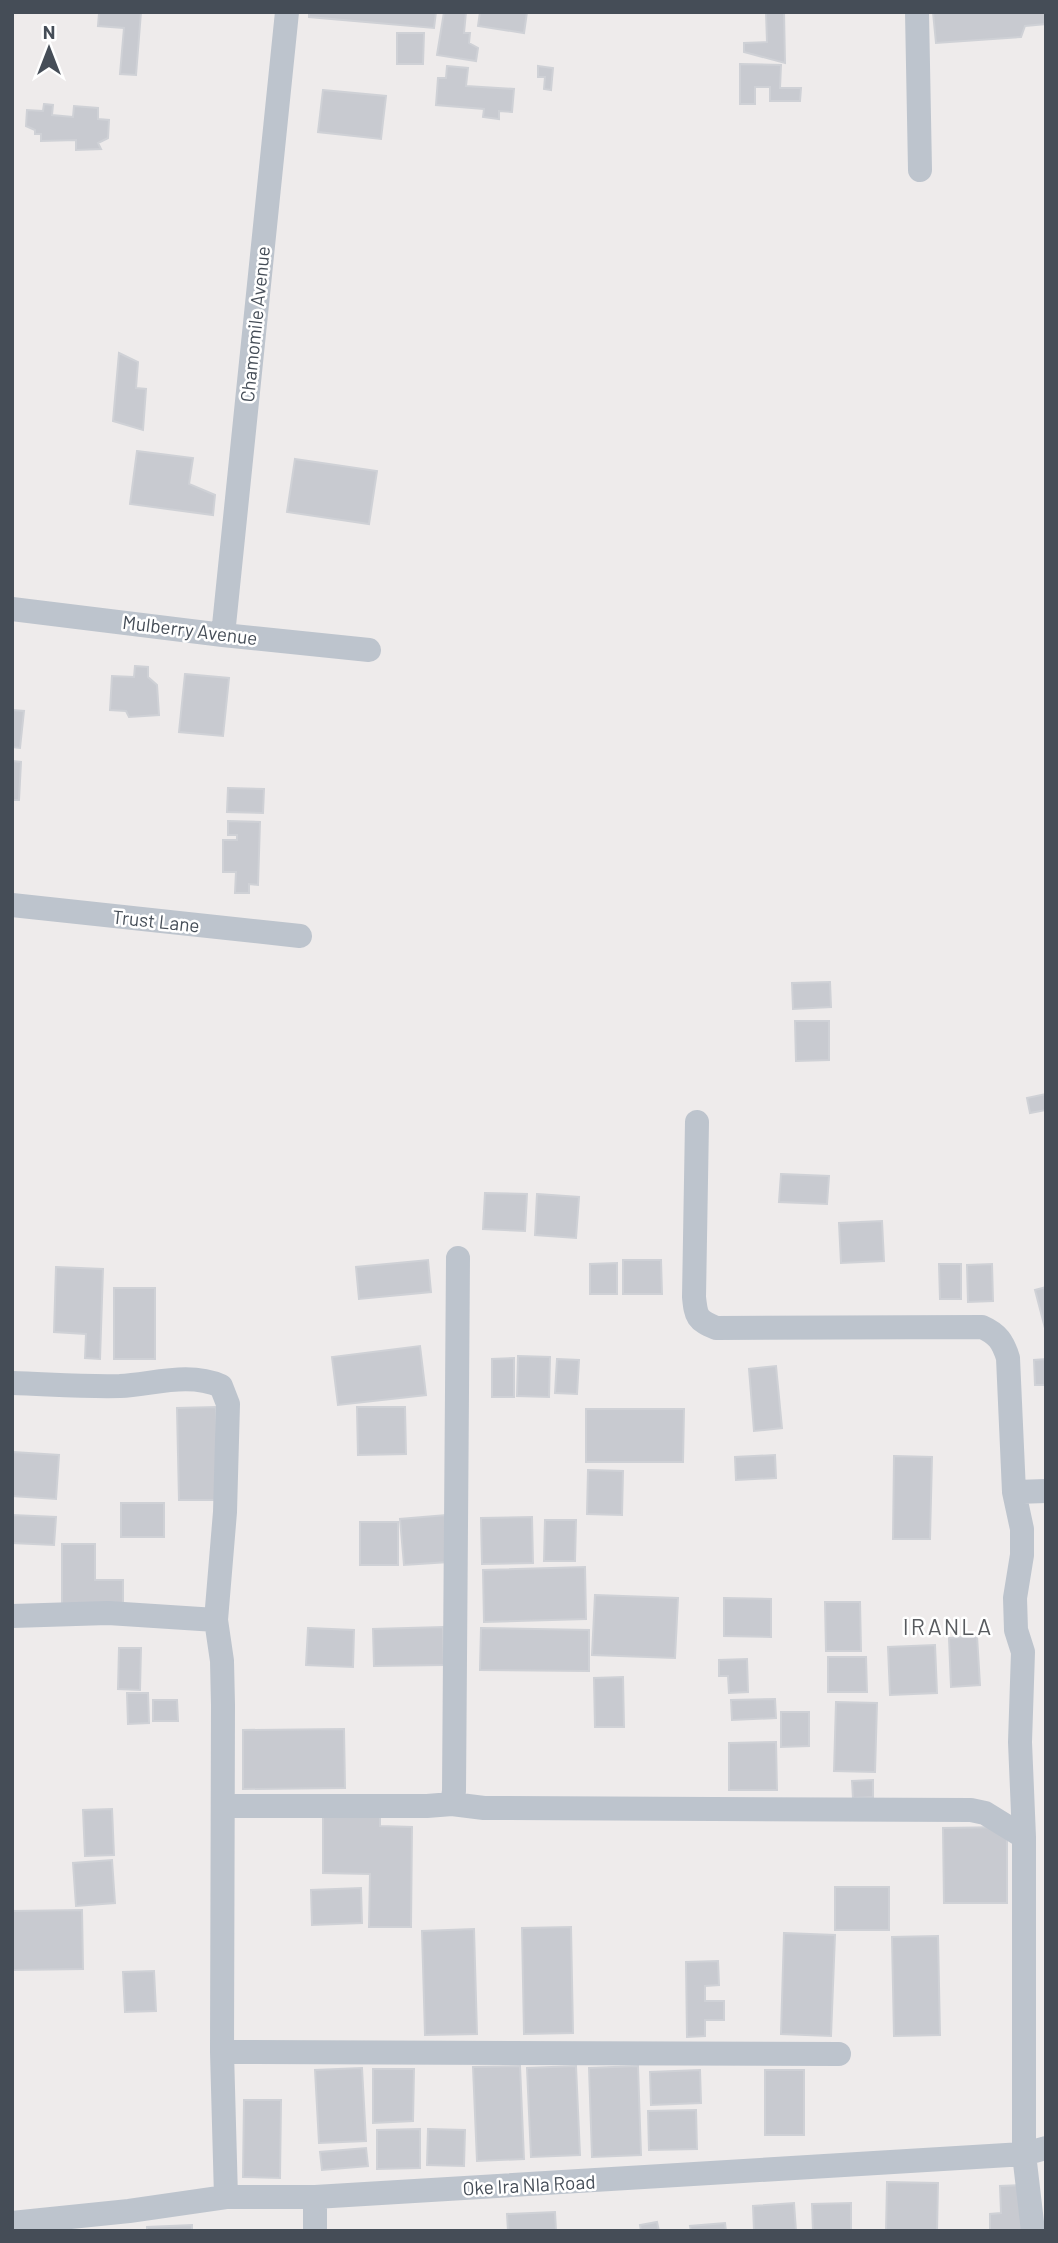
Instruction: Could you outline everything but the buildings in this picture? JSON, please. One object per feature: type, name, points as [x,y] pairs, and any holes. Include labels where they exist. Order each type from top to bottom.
[{"type":"street","name":"Chamomile Avenue","points":[[223,635],[287,12]]},
{"type":"street","points":[[917,12],[920,170]]},
{"type":"street","name":"Mulberry Avenue","points":[[12,609],[369,650]]},
{"type":"street","name":"Trust Lane","points":[[12,905],[300,936]]},
{"type":"street","points":[[696,1122],[694,1297],[696,1314],[703,1323],[716,1328],[982,1327],[996,1334],[1004,1345],[1008,1358],[1013,1492],[1022,1529],[1016,1630],[1023,1652],[1020,1742],[1035,2151],[1033,2231]]},
{"type":"street","points":[[452,1804],[458,1258]]},
{"type":"street","points":[[12,1383],[119,1386],[191,1379],[208,1380],[221,1386],[228,1404],[225,1512],[216,1620],[222,1661],[222,2052],[226,2197]]},
{"type":"street","points":[[1013,1492],[1046,1491]]},
{"type":"street","points":[[12,1616],[108,1614],[216,1620]]},
{"type":"street","points":[[223,1805],[452,1804],[484,1808],[971,1810],[985,1813],[1024,1837]]},
{"type":"street","points":[[222,2052],[839,2054]]},
{"type":"street","name":"Oke Ira Nla Road","points":[[12,2223],[129,2211],[226,2197],[315,2197],[1035,2151]]},
{"type":"street","points":[[315,2197],[315,2231]]},
{"type":"district","name":"IRANLA","points":[[948,1627]]}]
